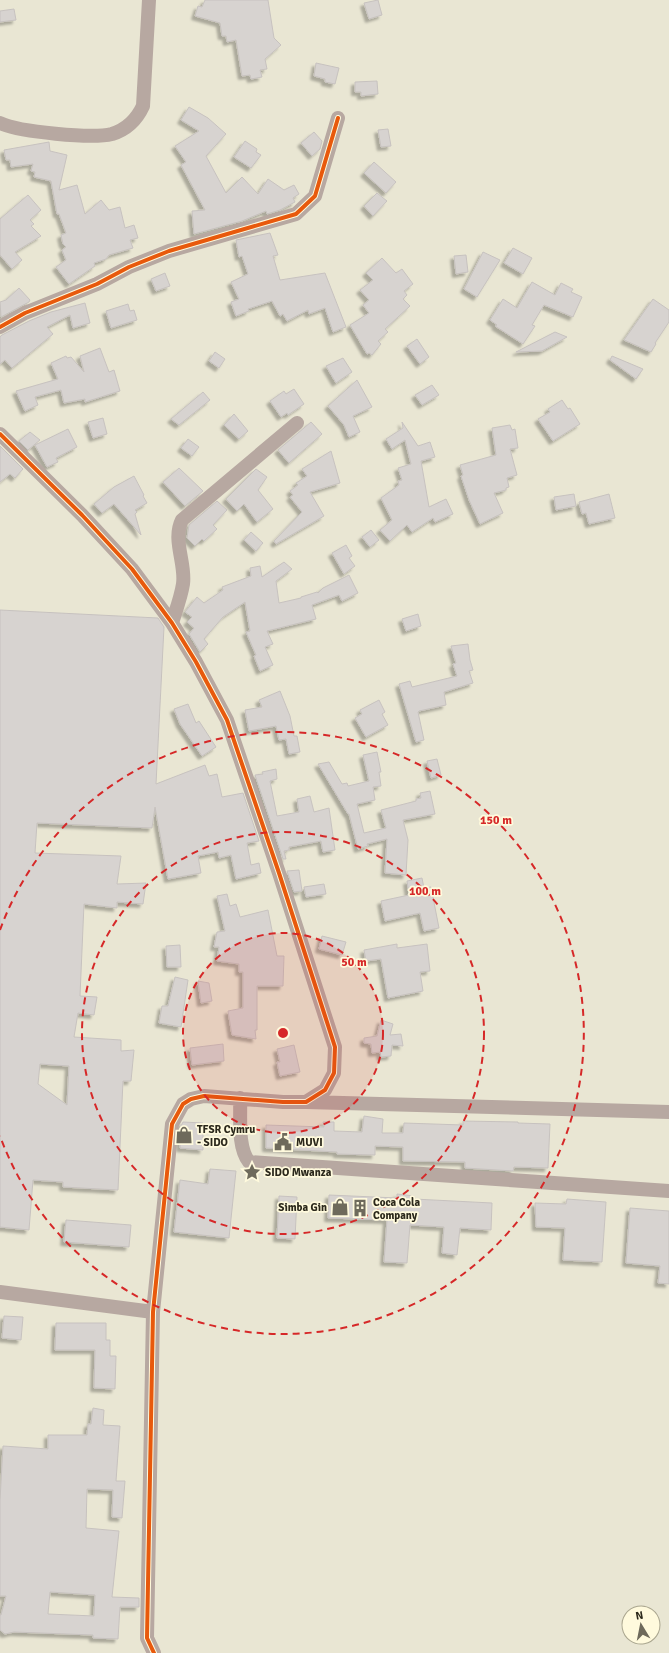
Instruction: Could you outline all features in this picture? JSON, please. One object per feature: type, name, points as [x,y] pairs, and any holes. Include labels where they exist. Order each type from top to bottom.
[{"type":"street","points":[[0,123],[41,132],[78,135],[112,134],[128,126],[137,119],[143,106],[149,0]]},
{"type":"street","points":[[0,327],[25,313],[97,284],[129,267],[169,251],[296,214],[315,196],[338,118]]},
{"type":"street","points":[[172,623],[183,584],[183,566],[178,534],[182,520],[297,423]]},
{"type":"street","points":[[2,439],[82,515],[132,569],[172,623],[196,662],[227,720],[335,1047],[334,1073],[325,1090],[306,1102]]},
{"type":"street","points":[[154,1653],[147,1638],[153,1312],[172,1124],[183,1104],[191,1099],[204,1096],[283,1102],[669,1112]]},
{"type":"street","points":[[240,1098],[242,1146],[244,1155],[249,1162],[669,1190]]},
{"type":"street","points":[[0,1292],[153,1312]]},
{"type":"building","points":[[205,0],[268,0],[274,38],[281,45],[265,59],[267,69],[260,70],[262,77],[251,79],[250,75],[242,76],[236,40],[227,42],[226,36],[222,36],[220,23],[195,16],[198,6],[202,7]]},
{"type":"building","points":[[378,0],[382,15],[369,19],[364,3]]},
{"type":"building","points":[[14,9],[16,20],[0,22],[0,11]]},
{"type":"building","points":[[316,63],[339,68],[335,84],[325,82],[325,79],[314,76]]},
{"type":"building","points":[[377,81],[378,94],[361,96],[361,92],[355,92],[355,82]]},
{"type":"building","points":[[189,107],[208,118],[226,134],[206,156],[226,193],[242,177],[258,194],[268,179],[284,190],[294,185],[299,194],[293,198],[295,202],[280,210],[267,214],[266,211],[242,221],[194,234],[192,211],[205,210],[181,165],[186,162],[175,146],[199,131],[181,120]]},
{"type":"building","points":[[388,129],[391,146],[381,147],[378,130]]},
{"type":"building","points":[[314,132],[322,141],[320,149],[312,156],[301,143]]},
{"type":"building","points":[[245,141],[257,149],[256,152],[261,155],[251,168],[234,157]]},
{"type":"building","points":[[49,142],[50,151],[67,155],[59,190],[77,185],[85,214],[101,200],[109,210],[120,207],[125,228],[134,225],[138,238],[130,240],[133,248],[109,255],[106,259],[94,263],[95,266],[69,284],[56,267],[66,260],[62,250],[66,247],[63,244],[61,235],[66,233],[59,214],[57,214],[51,181],[34,177],[35,172],[31,171],[33,164],[11,167],[10,160],[6,160],[4,150]]},
{"type":"building","points":[[374,162],[396,182],[386,193],[364,173]]},
{"type":"building","points":[[377,193],[387,201],[373,216],[364,206]]},
{"type":"building","points":[[28,195],[41,210],[30,220],[34,224],[31,226],[41,236],[15,252],[22,260],[12,269],[0,255],[0,219]]},
{"type":"building","points":[[270,233],[278,255],[273,256],[280,280],[325,273],[346,327],[333,332],[325,308],[309,314],[308,310],[287,321],[283,314],[280,316],[272,301],[248,309],[249,311],[236,316],[231,302],[239,299],[231,282],[248,274],[242,256],[239,257],[236,240]]},
{"type":"building","points":[[513,248],[532,258],[523,274],[504,263]]},
{"type":"building","points":[[483,252],[500,260],[477,297],[464,289]]},
{"type":"building","points":[[466,255],[468,272],[456,274],[454,256]]},
{"type":"building","points":[[382,258],[396,273],[402,269],[413,284],[404,291],[407,295],[403,299],[410,306],[385,329],[388,332],[378,341],[381,344],[372,355],[369,353],[367,354],[350,325],[369,313],[363,305],[369,300],[360,290],[373,280],[366,273]]},
{"type":"building","points":[[165,273],[170,286],[156,291],[151,279]]},
{"type":"building","points":[[532,282],[555,295],[561,283],[573,289],[571,292],[582,297],[573,317],[544,305],[532,325],[535,326],[523,344],[495,326],[497,325],[490,320],[503,299],[517,308]]},
{"type":"building","points":[[19,288],[30,300],[29,302],[1,317],[0,302],[6,300]]},
{"type":"building","points":[[653,299],[669,310],[669,322],[655,343],[656,344],[651,352],[624,340]]},
{"type":"building","points":[[85,303],[90,323],[73,328],[70,315],[47,327],[53,334],[12,368],[5,360],[0,364],[0,337],[2,335],[29,321],[51,312]]},
{"type":"building","points":[[128,304],[130,311],[134,310],[137,320],[111,328],[106,311]]},
{"type":"building","points":[[555,332],[567,337],[542,351],[516,352]]},
{"type":"building","points":[[417,339],[429,357],[420,364],[407,346]]},
{"type":"building","points":[[100,348],[109,372],[114,370],[120,391],[85,402],[85,399],[64,403],[61,390],[35,397],[38,405],[25,411],[16,391],[58,379],[51,363],[66,356],[67,358],[71,357],[84,372],[80,356]]},
{"type":"building","points":[[215,352],[225,359],[219,368],[209,361]]},
{"type":"building","points":[[612,356],[643,369],[636,379],[610,360]]},
{"type":"building","points":[[343,358],[352,372],[336,383],[326,366]]},
{"type":"building","points":[[357,380],[372,407],[353,416],[360,432],[349,437],[344,425],[328,406]]},
{"type":"building","points":[[432,385],[439,395],[422,405],[415,395]]},
{"type":"building","points":[[294,389],[304,404],[288,415],[287,413],[281,417],[270,401],[284,391],[286,394]]},
{"type":"building","points":[[203,392],[210,400],[179,425],[171,419]]},
{"type":"building","points":[[562,400],[568,409],[570,408],[580,424],[553,441],[538,419],[550,412],[548,409]]},
{"type":"building","points":[[234,414],[248,431],[239,439],[224,425]]},
{"type":"building","points":[[103,418],[107,434],[93,438],[88,422]]},
{"type":"building","points":[[311,422],[322,434],[289,463],[278,450]]},
{"type":"building","points":[[402,422],[418,446],[430,442],[435,457],[421,461],[429,507],[446,499],[453,514],[435,522],[433,518],[412,532],[407,525],[390,541],[380,530],[392,520],[381,498],[399,485],[398,481],[402,480],[398,468],[411,464],[405,440],[392,449],[386,439],[403,428]]},
{"type":"building","points":[[510,425],[512,430],[515,429],[518,448],[510,449],[517,475],[507,478],[509,487],[506,488],[506,490],[494,493],[503,513],[480,524],[469,500],[461,476],[463,475],[460,465],[496,455],[492,428]]},
{"type":"building","points":[[68,429],[77,447],[56,458],[58,462],[47,467],[35,445]]},
{"type":"building","points":[[30,432],[40,440],[28,450],[19,441]]},
{"type":"building","points":[[188,439],[199,447],[192,456],[181,448]]},
{"type":"building","points":[[0,446],[23,469],[15,478],[10,474],[0,482]]},
{"type":"building","points":[[331,451],[340,483],[310,492],[324,516],[276,544],[274,541],[302,512],[290,497],[293,495],[290,491],[298,485],[296,483],[307,476],[302,469]]},
{"type":"building","points":[[179,468],[203,491],[185,506],[163,482]]},
{"type":"building","points":[[256,469],[267,477],[258,490],[273,509],[257,522],[244,504],[237,511],[226,499]]},
{"type":"building","points":[[134,476],[147,503],[135,510],[137,512],[135,514],[141,535],[114,504],[102,513],[94,504],[114,487]]},
{"type":"building","points":[[574,494],[576,506],[556,510],[554,497]]},
{"type":"building","points":[[609,494],[615,518],[589,524],[586,513],[582,514],[579,502]]},
{"type":"building","points":[[217,501],[227,510],[213,525],[217,529],[204,541],[202,539],[195,546],[187,538],[189,525]]},
{"type":"building","points":[[371,530],[379,540],[370,547],[362,537]]},
{"type":"building","points":[[251,532],[263,543],[256,551],[244,540]]},
{"type":"building","points":[[346,545],[352,556],[349,558],[355,566],[344,574],[332,553]]},
{"type":"building","points":[[284,562],[292,569],[276,581],[279,603],[301,598],[317,592],[318,593],[323,588],[349,575],[358,593],[342,601],[339,595],[312,605],[316,619],[267,631],[273,644],[265,647],[273,665],[260,671],[254,656],[256,655],[246,632],[250,631],[245,602],[223,617],[204,639],[208,644],[200,652],[189,634],[194,628],[187,622],[192,617],[185,612],[197,597],[204,603],[223,590],[222,587],[251,576],[250,568],[260,566],[262,577]]},
{"type":"building","points":[[0,610],[158,618],[164,627],[156,784],[205,765],[209,776],[217,774],[222,797],[243,793],[259,841],[247,843],[251,865],[259,863],[261,873],[236,879],[231,855],[219,858],[218,852],[198,856],[201,873],[168,879],[155,807],[152,828],[37,823],[35,853],[121,856],[117,884],[146,883],[143,904],[117,902],[117,908],[84,904],[80,996],[97,997],[94,1015],[78,1013],[74,1037],[121,1040],[121,1051],[134,1050],[131,1081],[123,1081],[118,1190],[63,1187],[63,1182],[33,1180],[29,1230],[0,1227]],"holes":[[[40,1064],[69,1066],[67,1105],[38,1084]]]},
{"type":"building","points":[[418,614],[421,626],[406,631],[402,619]]},
{"type":"building","points":[[468,644],[473,670],[469,671],[473,683],[444,692],[446,705],[418,712],[424,740],[416,742],[399,684],[410,681],[412,687],[457,676],[453,664],[456,663],[451,646]]},
{"type":"building","points":[[280,691],[290,716],[294,736],[297,736],[300,752],[289,754],[286,739],[279,740],[276,726],[249,731],[245,710],[262,707],[259,700]]},
{"type":"building","points":[[379,700],[385,712],[382,714],[388,725],[366,737],[355,718],[362,714],[360,710]]},
{"type":"building","points":[[188,704],[196,723],[199,721],[216,747],[202,756],[180,724],[174,709]]},
{"type":"building","points":[[377,752],[381,772],[379,772],[381,786],[373,787],[375,800],[357,804],[364,833],[386,828],[381,810],[416,801],[416,799],[421,798],[420,793],[430,791],[435,814],[403,820],[408,840],[406,875],[385,873],[387,839],[367,844],[368,846],[358,849],[349,814],[318,764],[329,762],[342,784],[347,783],[348,786],[369,781],[363,755]]},
{"type":"building","points":[[437,759],[441,775],[431,778],[427,761]]},
{"type":"building","points":[[276,769],[277,779],[270,781],[277,816],[299,812],[297,799],[310,796],[314,812],[329,808],[335,850],[323,852],[321,841],[289,847],[289,850],[284,851],[286,859],[283,859],[255,775],[263,774],[262,772]]},
{"type":"building","points":[[299,870],[302,891],[294,892],[287,871]]},
{"type":"building","points":[[422,878],[424,888],[431,887],[439,928],[424,931],[420,913],[385,921],[381,901],[409,895],[407,881]]},
{"type":"building","points":[[324,884],[326,894],[306,897],[304,887]]},
{"type":"building","points":[[227,894],[230,906],[236,904],[240,917],[268,910],[277,956],[284,956],[283,986],[257,986],[256,1039],[232,1035],[228,1011],[243,1008],[243,972],[239,972],[239,964],[217,961],[219,947],[214,947],[217,932],[225,931],[217,896]]},
{"type":"building","points":[[322,936],[346,942],[342,955],[319,949]]},
{"type":"building","points":[[397,944],[397,948],[427,944],[430,971],[420,972],[423,991],[388,998],[381,959],[366,961],[364,950]]},
{"type":"building","points":[[180,945],[181,967],[167,967],[166,946]]},
{"type":"building","points":[[175,977],[188,980],[181,1027],[159,1023],[162,1006],[168,1006]]},
{"type":"building","points":[[198,981],[209,983],[212,1001],[201,1003]]},
{"type":"building","points":[[381,1020],[393,1024],[390,1035],[401,1034],[403,1046],[392,1045],[391,1056],[381,1057],[380,1052],[372,1053],[371,1044],[364,1043],[364,1038],[377,1036]]},
{"type":"building","points":[[223,1044],[224,1061],[192,1065],[190,1048]]},
{"type":"building","points":[[294,1045],[300,1072],[280,1076],[277,1062],[280,1062],[277,1049]]},
{"type":"building","points":[[364,1116],[383,1119],[382,1133],[403,1133],[404,1123],[463,1125],[463,1121],[550,1124],[548,1168],[514,1167],[513,1171],[465,1168],[465,1162],[403,1161],[403,1147],[375,1146],[375,1155],[337,1154],[337,1152],[266,1148],[266,1125],[324,1127],[323,1122],[334,1122],[334,1131],[362,1132]]},
{"type":"building","points":[[183,1122],[203,1123],[203,1150],[180,1148],[181,1126]]},
{"type":"building","points":[[210,1169],[236,1171],[229,1238],[174,1232],[180,1180],[208,1184]]},
{"type":"building","points":[[397,1194],[414,1196],[414,1199],[492,1203],[491,1230],[460,1228],[457,1255],[442,1253],[444,1227],[410,1225],[407,1263],[384,1262],[387,1220],[328,1218],[329,1195],[397,1198]]},
{"type":"building","points":[[279,1196],[297,1197],[295,1239],[277,1238]]},
{"type":"building","points":[[567,1199],[606,1202],[602,1262],[563,1260],[565,1228],[536,1227],[535,1203],[566,1204]]},
{"type":"building","points":[[630,1208],[669,1211],[669,1284],[658,1283],[660,1266],[626,1263]]},
{"type":"building","points":[[66,1220],[131,1225],[129,1247],[64,1242]]},
{"type":"building","points":[[4,1316],[23,1317],[21,1340],[2,1338]]},
{"type":"building","points":[[56,1323],[106,1323],[106,1340],[110,1340],[110,1356],[116,1356],[115,1389],[94,1388],[95,1350],[55,1350]]},
{"type":"building","points":[[93,1408],[104,1410],[103,1425],[120,1426],[116,1481],[125,1481],[122,1518],[112,1517],[113,1490],[87,1489],[86,1528],[119,1531],[112,1597],[139,1598],[139,1607],[120,1607],[118,1639],[93,1638],[93,1635],[14,1632],[5,1634],[0,1630],[0,1615],[6,1596],[0,1596],[0,1500],[3,1446],[48,1449],[48,1435],[87,1435],[88,1424],[91,1424]],"holes":[[[50,1592],[95,1595],[94,1616],[48,1614]]]},
{"type":"cycle path","points":[[0,327],[25,313],[97,284],[129,267],[169,251],[296,214],[315,196],[338,118]]},
{"type":"cycle path","points":[[0,434],[82,515],[132,569],[172,623],[196,662],[227,720],[279,873],[335,1047],[334,1073],[325,1090],[306,1102],[283,1102],[204,1096],[191,1099],[183,1104],[172,1124],[153,1312],[147,1638],[154,1653]]},
{"type":"place","name":"TFSR Cymru - SIDO","points":[[184,1135]]},
{"type":"place","name":"MUVI","points":[[283,1142]]},
{"type":"place","name":"SIDO Mwanza","points":[[252,1172]]},
{"type":"place","name":"Simba Gin","points":[[340,1207]]},
{"type":"place","name":"Coca Cola Company","points":[[360,1208]]}]
